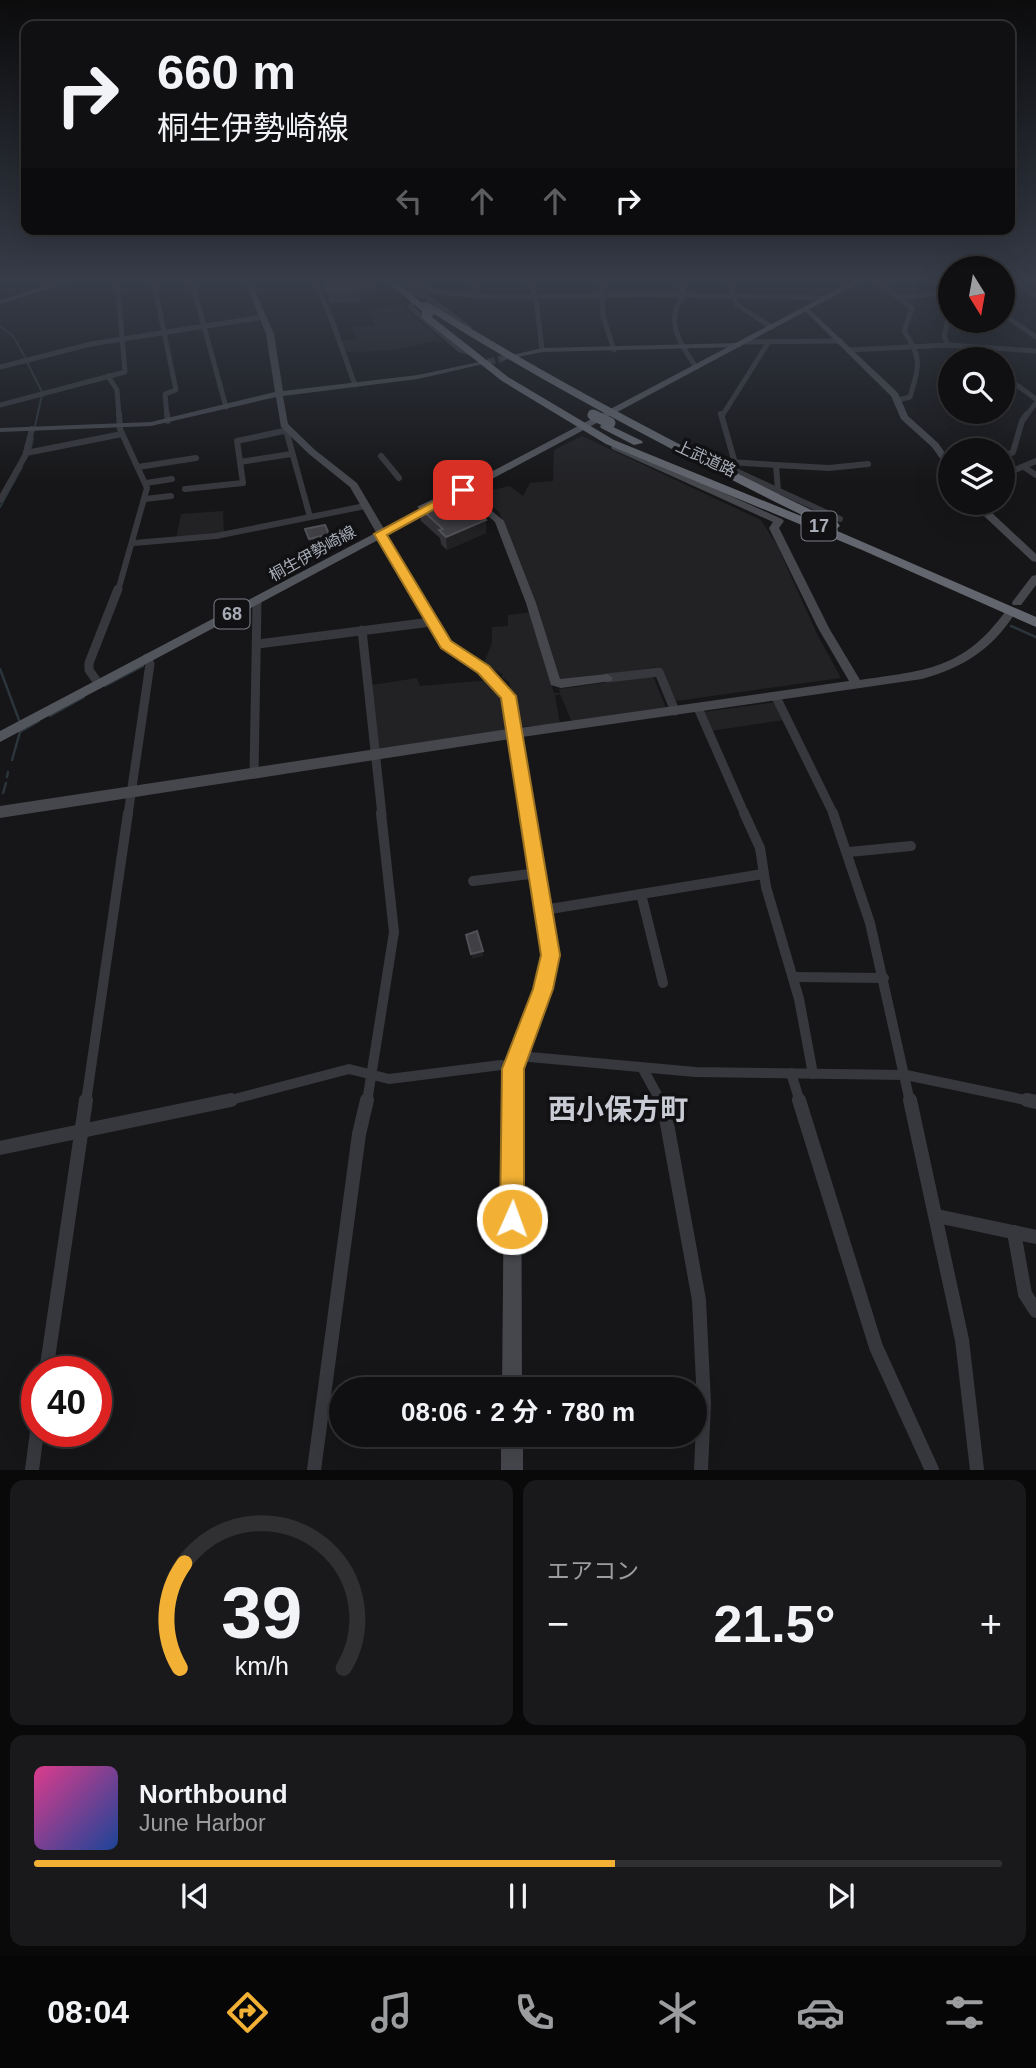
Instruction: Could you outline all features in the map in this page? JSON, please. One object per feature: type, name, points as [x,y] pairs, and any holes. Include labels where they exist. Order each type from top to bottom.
[{"type":"highway","points":[[464,348],[589,420],[610,442],[868,545]]},
{"type":"highway","name":"上武道路","points":[[476,348],[496,363],[589,420],[609,421],[707,477],[1036,615]]},
{"type":"highway","points":[[490,348],[609,421],[628,423],[868,545]]},
{"type":"highway","name":"上武道路","points":[[868,545],[1036,622]]},
{"type":"main road","points":[[609,421],[696,367],[733,348]]},
{"type":"main road","name":"桐生伊勢崎線","points":[[0,737],[589,420]]},
{"type":"street","points":[[0,367],[82,348]]},
{"type":"street","points":[[0,405],[126,371],[124,348]]},
{"type":"street","points":[[166,348],[176,390],[166,394],[168,421]]},
{"type":"street","points":[[209,348],[226,407]]},
{"type":"street","points":[[272,348],[282,421],[310,517]]},
{"type":"street","points":[[341,348],[355,385]]},
{"type":"street","points":[[457,348],[469,352]]},
{"type":"street","points":[[496,348],[502,355],[542,350],[655,348]]},
{"type":"street","points":[[684,348],[696,367]]},
{"type":"street","points":[[736,463],[721,413],[765,348]]},
{"type":"street","points":[[847,348],[898,400],[904,417],[938,448]]},
{"type":"street","points":[[849,350],[889,348]]},
{"type":"street","points":[[898,400],[910,397],[919,365],[915,348]]},
{"type":"street","points":[[1015,350],[1036,351]]},
{"type":"street","points":[[26,453],[277,394],[418,377],[485,362]]},
{"type":"street","points":[[99,684],[88,667],[134,542],[145,499],[146,483],[120,430],[117,390],[108,376]]},
{"type":"street","points":[[1015,383],[1036,401],[1022,421],[1015,445]]},
{"type":"street","points":[[1023,389],[1036,387]]},
{"type":"street","points":[[628,423],[638,423],[840,519]]},
{"type":"street","points":[[0,500],[26,453],[32,429]]},
{"type":"street","points":[[0,430],[120,430]]},
{"type":"street","points":[[185,489],[243,483],[238,439],[286,430],[354,485],[446,644],[484,669],[505,690],[515,733],[550,955],[543,989],[516,1062],[512,1377]]},
{"type":"street","points":[[610,442],[698,487],[779,521],[774,528],[790,566],[822,631],[857,685]]},
{"type":"street","points":[[240,462],[291,454]]},
{"type":"street","points":[[381,456],[399,478]]},
{"type":"street","points":[[138,467],[196,458]]},
{"type":"street","points":[[1015,468],[1036,461]]},
{"type":"street","points":[[718,463],[829,468],[868,464]]},
{"type":"street","points":[[776,465],[778,491]]},
{"type":"street","points":[[1024,467],[1036,475]]},
{"type":"street","points":[[146,483],[172,479]]},
{"type":"street","points":[[463,490],[499,521],[531,603],[555,682],[659,672],[675,711]]},
{"type":"street","points":[[145,499],[171,496]]},
{"type":"street","points":[[134,542],[216,536],[365,506]]},
{"type":"street","points":[[989,515],[1036,559]]},
{"type":"street","points":[[1017,603],[1036,578]]},
{"type":"street","points":[[254,774],[257,601]]},
{"type":"street","points":[[0,812],[515,733],[922,675],[954,665],[990,641],[1009,615]]},
{"type":"street","points":[[258,644],[431,622]]},
{"type":"street","points":[[314,1469],[359,1134],[373,1077],[394,932],[362,630]]},
{"type":"street","points":[[48,1356],[150,664],[147,658]]},
{"type":"street","points":[[776,697],[825,790],[849,852],[884,978],[962,1340],[977,1469]]},
{"type":"street","points":[[698,708],[760,848],[763,874],[809,1040],[813,1073]]},
{"type":"street","points":[[849,852],[911,846]]},
{"type":"street","points":[[473,881],[538,873]]},
{"type":"street","points":[[544,910],[763,874]]},
{"type":"street","points":[[641,894],[663,983]]},
{"type":"street","points":[[793,977],[884,978]]},
{"type":"street","points":[[0,1148],[246,1097],[336,1071],[356,1070],[373,1077],[389,1079],[516,1062],[643,1069],[906,1075],[1036,1102]]},
{"type":"street","points":[[643,1069],[664,1107],[699,1300],[704,1403],[701,1469]]},
{"type":"street","points":[[791,1073],[876,1347],[932,1469]]},
{"type":"street","points":[[937,1216],[1036,1237]]},
{"type":"street","points":[[1014,1232],[1025,1294],[1036,1311]]},
{"type":"street","points":[[32,1469],[35,1447]]},
{"type":"street","points":[[512,1447],[512,1469]]},
{"type":"shaded area","points":[[345,348],[404,348],[386,351],[347,352]]},
{"type":"shaded area","points":[[582,436],[761,520],[777,545],[817,634],[841,678],[676,701],[661,668],[658,667],[563,680],[557,678],[536,608],[499,512],[477,493],[510,486],[523,496],[530,483],[553,481],[554,450]]},
{"type":"shaded area","points":[[223,511],[224,533],[176,538],[181,514]]},
{"type":"shaded area","points":[[530,612],[554,693],[560,693],[559,689],[653,676],[666,708],[572,722],[560,694],[555,695],[560,724],[519,727],[509,682],[501,677],[503,674],[483,665],[492,643],[492,627],[508,626],[508,615]]},
{"type":"shaded area","points":[[417,678],[420,686],[490,680],[505,701],[511,725],[506,730],[382,750],[379,748],[371,685]]},
{"type":"shaded area","points":[[776,702],[784,720],[711,731],[703,712]]},
{"type":"building","points":[[453,491],[486,520],[446,537],[439,530],[443,529],[419,507]]},
{"type":"building","points":[[325,525],[329,534],[309,539],[305,529]]},
{"type":"building","points":[[477,931],[483,951],[471,954],[466,935]]},
{"type":"waterway","points":[[20,348],[26,359]]},
{"type":"waterway","points":[[27,362],[42,392]]},
{"type":"waterway","points":[[35,426],[42,395]]},
{"type":"waterway","points":[[30,452],[33,438]]},
{"type":"waterway","points":[[0,507],[22,467]]},
{"type":"waterway","points":[[1011,626],[1036,637]]},
{"type":"waterway","points":[[105,686],[143,666]]},
{"type":"waterway","points":[[0,669],[19,720]]},
{"type":"waterway","points":[[50,716],[84,697]]},
{"type":"waterway","points":[[12,760],[20,732],[39,721]]},
{"type":"waterway","points":[[7,777],[8,772]]},
{"type":"waterway","points":[[3,793],[6,783]]},
{"type":"tunnel","points":[[488,362],[504,358]]},
{"type":"district","name":"西小保方町","points":[[618,1109]]},
{"type":"route","points":[[463,490],[380,534],[446,644],[457,654],[484,669],[499,682],[509,696],[550,955],[543,989],[513,1069],[512,1219]]}]
